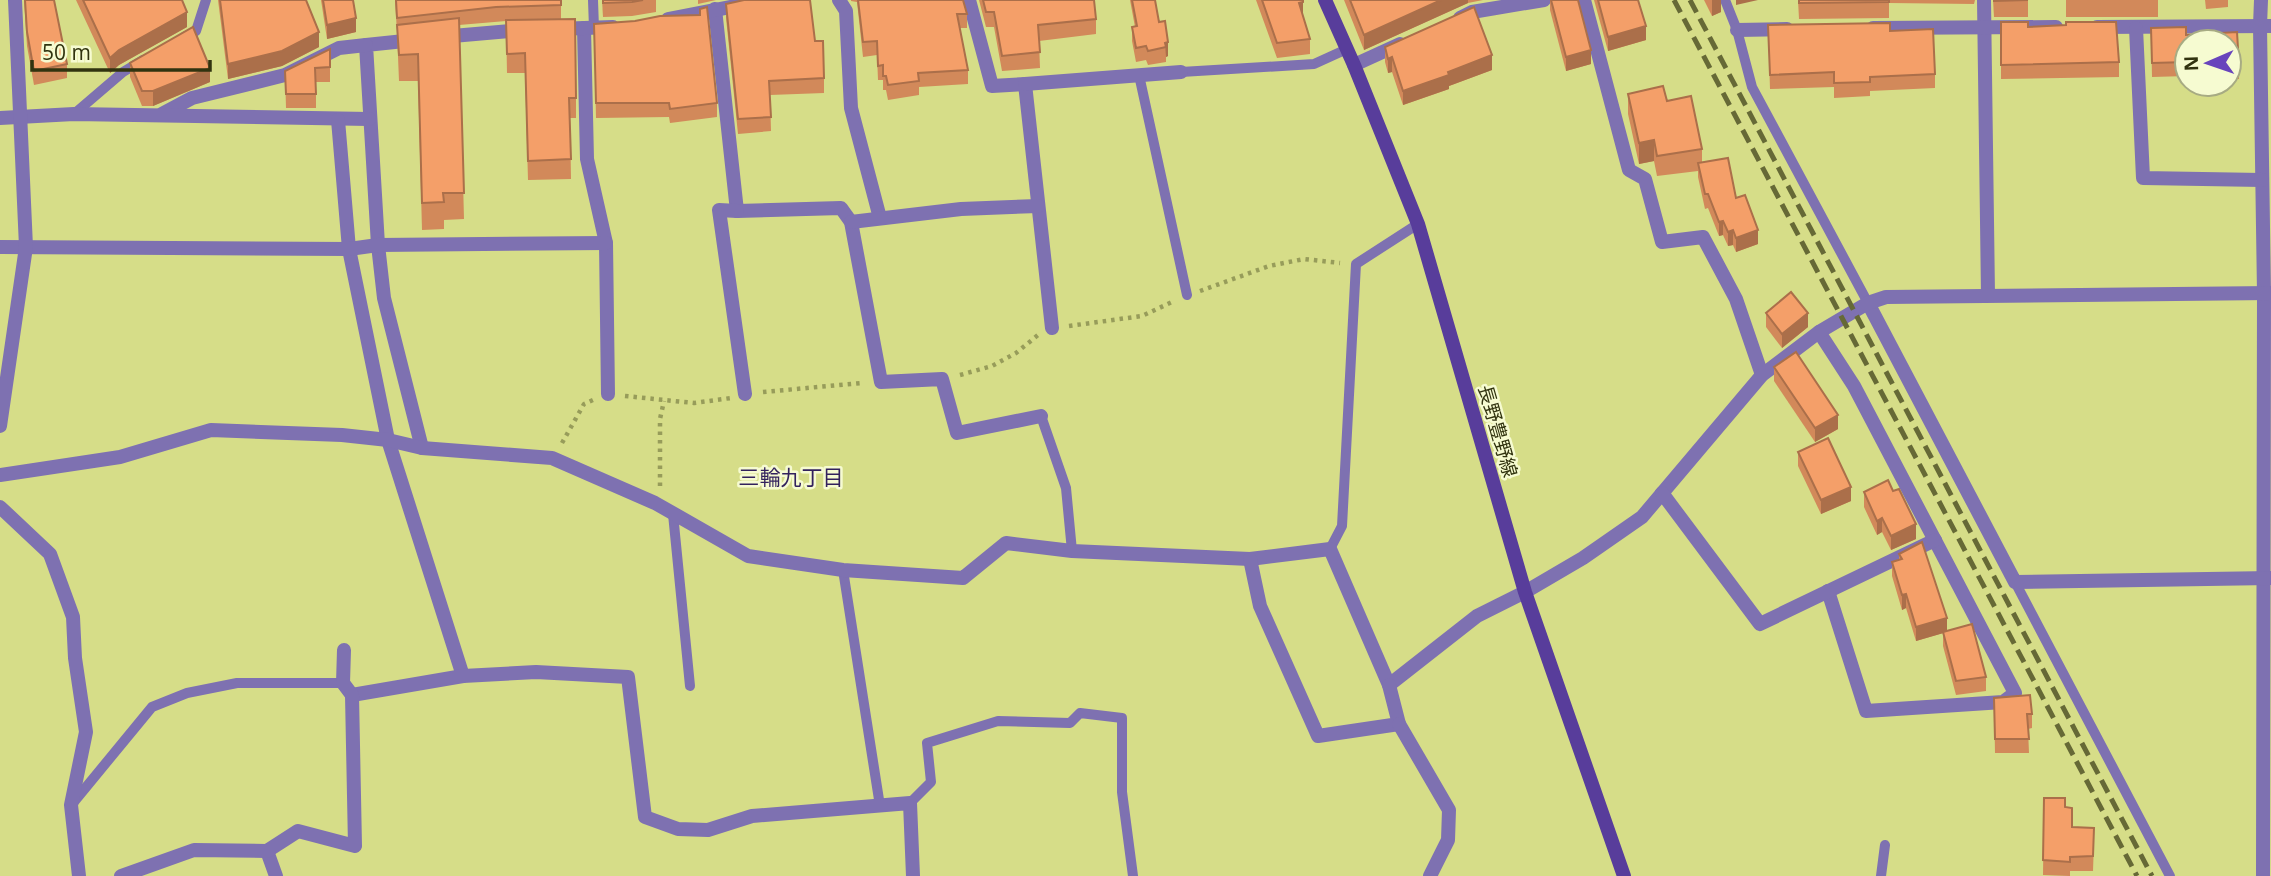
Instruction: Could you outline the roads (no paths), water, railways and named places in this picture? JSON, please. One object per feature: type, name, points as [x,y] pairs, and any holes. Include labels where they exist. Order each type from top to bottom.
[{"type":"main road","name":"長野豊野線","points":[[1325,0],[1418,224],[1525,592],[1624,876]]},
{"type":"street","points":[[0,426],[26,247],[15,0]]},
{"type":"street","points":[[660,20],[766,0]]},
{"type":"street","points":[[839,0],[846,11],[851,107],[880,218]]},
{"type":"street","points":[[969,0],[992,86],[1181,72]]},
{"type":"street","points":[[1448,23],[1472,12],[1509,3],[1544,0]]},
{"type":"street","points":[[1584,0],[1629,170],[1645,179],[1662,242],[1703,237],[1736,299],[1762,376]]},
{"type":"street","points":[[1984,0],[1988,295]]},
{"type":"street","points":[[2262,0],[2265,26],[2262,180],[2268,293],[2268,856],[2263,876]]},
{"type":"street","points":[[715,9],[737,211]]},
{"type":"street","points":[[161,114],[192,98],[285,75],[339,48],[497,31],[633,26]]},
{"type":"street","points":[[1860,28],[2265,26]]},
{"type":"street","points":[[589,28],[587,159],[606,243],[608,394]]},
{"type":"street","points":[[2136,28],[2143,178],[2262,180]]},
{"type":"street","points":[[1737,30],[1805,29]]},
{"type":"street","points":[[1354,65],[1413,38]]},
{"type":"street","points":[[366,45],[369,119],[384,298],[422,448]]},
{"type":"street","points":[[1025,84],[1052,328]]},
{"type":"street","points":[[0,118],[74,114],[161,114],[369,119]]},
{"type":"street","points":[[338,120],[349,249],[388,440],[463,676]]},
{"type":"street","points":[[852,222],[961,209],[1038,206]]},
{"type":"street","points":[[745,394],[719,210],[841,208],[852,222],[881,382],[942,379],[957,432],[1041,416]]},
{"type":"street","points":[[0,247],[349,249],[378,245],[606,243]]},
{"type":"street","points":[[1389,685],[1477,616],[1583,558],[1642,517],[1762,376],[1819,332],[1844,320],[1868,303],[1886,297],[2268,293]]},
{"type":"street","points":[[1868,303],[2015,582],[2267,578]]},
{"type":"street","points":[[1819,332],[1854,386],[2015,693],[2003,702],[1866,711],[1828,591]]},
{"type":"street","points":[[0,475],[120,457],[211,430],[342,435],[388,440],[422,448],[552,458],[655,503],[748,556],[843,570],[963,578],[1006,543],[1072,551],[1250,559],[1331,548],[1389,685],[1399,723],[1449,810],[1448,840],[1430,876]]},
{"type":"street","points":[[1662,493],[1760,624],[1936,540]]},
{"type":"street","points":[[0,507],[50,554],[73,617],[75,657],[86,732],[71,805],[79,876]]},
{"type":"street","points":[[1250,559],[1260,606],[1318,736],[1399,723]]},
{"type":"street","points":[[121,876],[194,850],[267,851],[298,831],[355,846],[344,650]]},
{"type":"street","points":[[348,689],[463,676],[536,672],[628,677],[645,817],[678,829],[708,830],[752,816],[910,803],[913,876]]},
{"type":"street","points":[[267,851],[276,876]]},
{"type":"lane","points":[[171,44],[196,31],[206,0]]},
{"type":"lane","points":[[589,28],[593,0]]},
{"type":"lane","points":[[1725,0],[1737,30],[1752,86],[1868,303]]},
{"type":"lane","points":[[1181,72],[1314,64],[1347,49]]},
{"type":"lane","points":[[74,114],[122,72],[159,51]]},
{"type":"lane","points":[[1139,75],[1187,295]]},
{"type":"lane","points":[[1331,548],[1342,526],[1356,264],[1418,224]]},
{"type":"lane","points":[[1041,416],[1066,488],[1072,551]]},
{"type":"lane","points":[[673,514],[690,686]]},
{"type":"lane","points":[[843,570],[880,806]]},
{"type":"lane","points":[[2015,582],[2170,876]]},
{"type":"lane","points":[[71,805],[152,707],[187,693],[237,683],[348,689]]},
{"type":"lane","points":[[910,803],[931,782],[927,743],[998,721],[1070,723],[1080,713],[1122,718],[1122,792],[1133,876]]},
{"type":"lane","points":[[1881,876],[1885,845]]},
{"type":"railway","points":[[1674,0],[2137,876]]},
{"type":"railway","points":[[1690,0],[2152,876]]},
{"type":"district","name":"三輪九丁目","points":[[791,478]]}]
